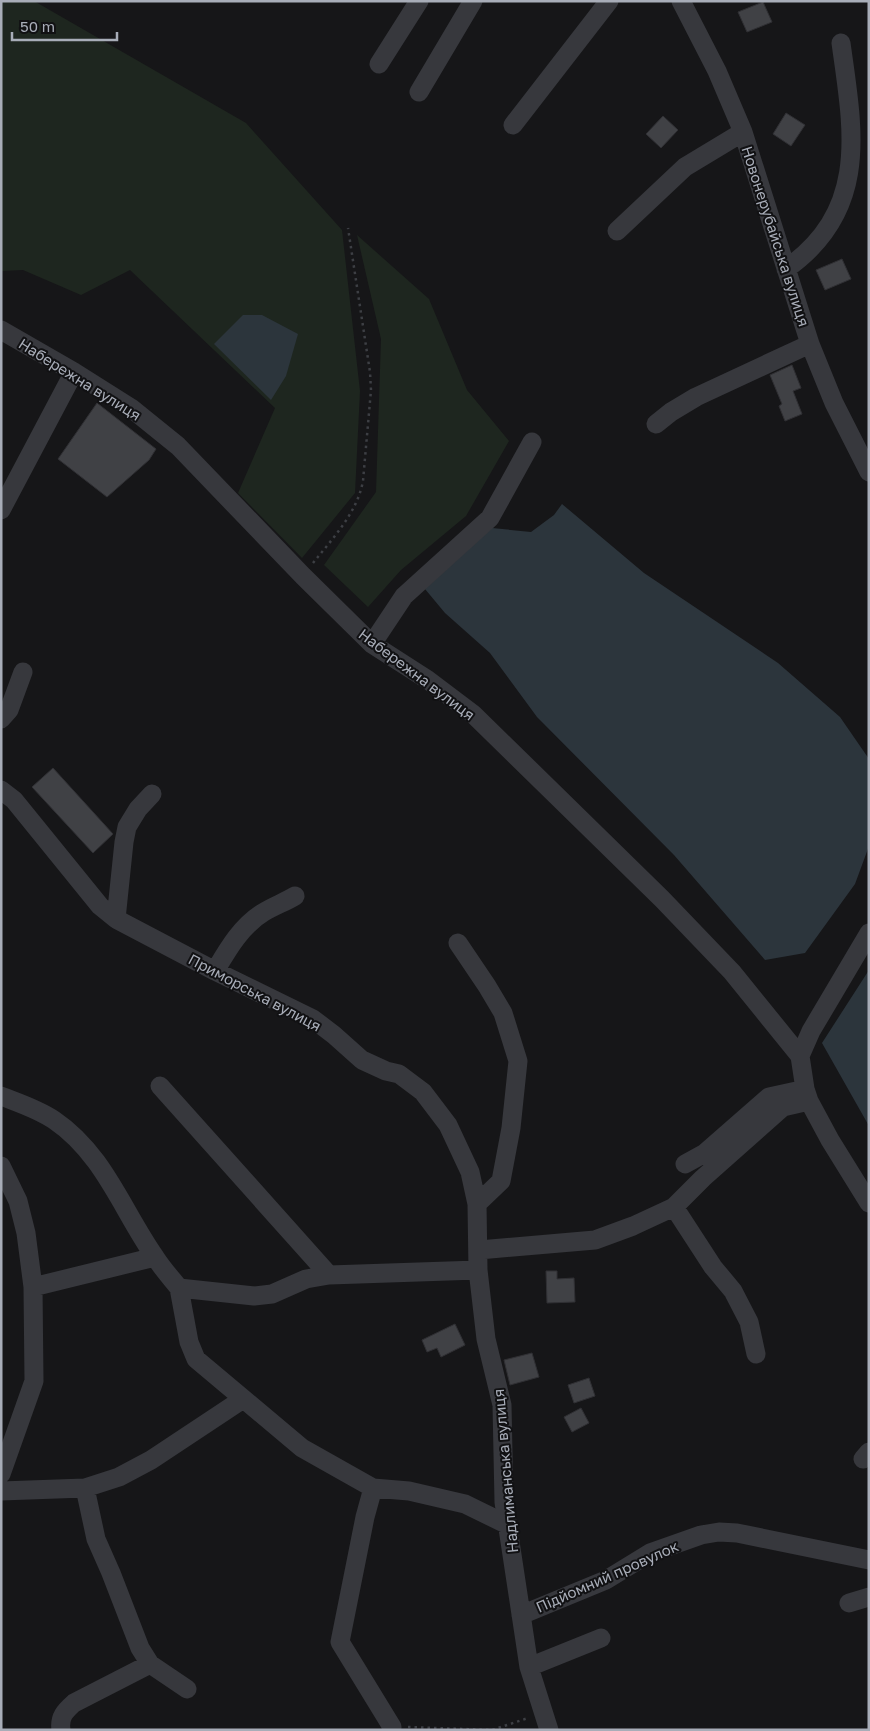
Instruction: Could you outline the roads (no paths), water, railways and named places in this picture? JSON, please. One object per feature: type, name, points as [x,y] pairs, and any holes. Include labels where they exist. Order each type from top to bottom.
[{"type":"street","points":[[379,64],[419,1]]},
{"type":"street","points":[[513,125],[609,1]]},
{"type":"street","name":"Новонерубайська вулиця","points":[[681,1],[717,71],[743,132],[810,344],[834,403],[869,472]]},
{"type":"street","points":[[419,92],[467,3]]},
{"type":"street","points":[[786,269],[798,260],[821,236],[833,220],[845,191],[851,160],[852,135],[850,108],[840,43]]},
{"type":"street","points":[[616,231],[685,168],[743,132]]},
{"type":"street","name":"Набережна вулиця","points":[[1,330],[74,372],[131,408],[178,446],[303,576],[372,644],[428,680],[473,714],[662,899],[732,972],[800,1056]]},
{"type":"street","points":[[656,424],[671,412],[696,397],[810,344]]},
{"type":"street","points":[[1,510],[74,372]]},
{"type":"street","points":[[372,644],[404,596],[490,518],[532,442]]},
{"type":"street","points":[[1,719],[9,710],[23,672]]},
{"type":"street","name":"Приморська вулиця","points":[[1,790],[14,800],[100,906],[116,919],[215,972],[313,1019],[362,1060],[386,1071],[399,1074],[423,1092],[448,1125],[470,1172],[477,1204],[478,1270]]},
{"type":"street","points":[[116,919],[127,827],[138,809],[152,794]]},
{"type":"street","points":[[215,972],[231,943],[245,927],[262,913],[295,896]]},
{"type":"street","points":[[869,933],[811,1031],[800,1056],[807,1095],[830,1140],[869,1202]]},
{"type":"street","points":[[458,943],[503,1013],[518,1061],[511,1128],[501,1181],[477,1204]]},
{"type":"street","points":[[160,1086],[328,1275]]},
{"type":"street","points":[[684,1164],[705,1153],[769,1097],[807,1095]]},
{"type":"street","points":[[479,1250],[595,1240],[633,1226],[674,1207],[703,1178],[783,1107],[807,1095]]},
{"type":"street","points":[[1,1096],[53,1120],[92,1156],[114,1185],[155,1257],[179,1288],[192,1352],[196,1359],[243,1399],[302,1448],[374,1488],[409,1491],[465,1504],[508,1525]]},
{"type":"street","points":[[1,1166],[18,1201],[26,1234],[33,1287],[34,1382],[1,1474]]},
{"type":"street","points":[[674,1207],[713,1267],[733,1291],[749,1322],[756,1354]]},
{"type":"street","points":[[33,1287],[155,1257]]},
{"type":"street","points":[[179,1288],[254,1296],[272,1294],[306,1279],[328,1275],[478,1270]]},
{"type":"street","name":"Надлиманська вулиця","points":[[478,1270],[486,1339],[502,1405],[504,1502],[530,1667],[546,1722]]},
{"type":"street","points":[[1,1491],[85,1488],[119,1477],[135,1469],[243,1399]]},
{"type":"street","points":[[85,1488],[96,1539],[140,1648],[150,1664],[187,1689]]},
{"type":"street","points":[[374,1488],[365,1518],[340,1642],[392,1728]]},
{"type":"street","name":"Підйомний провулок","points":[[521,1615],[606,1580],[650,1553],[701,1535],[719,1532],[737,1533],[869,1560]]},
{"type":"street","points":[[849,1603],[869,1596]]},
{"type":"street","points":[[530,1667],[601,1638]]},
{"type":"street","points":[[61,1730],[60,1722],[64,1712],[74,1703],[150,1664]]}]
